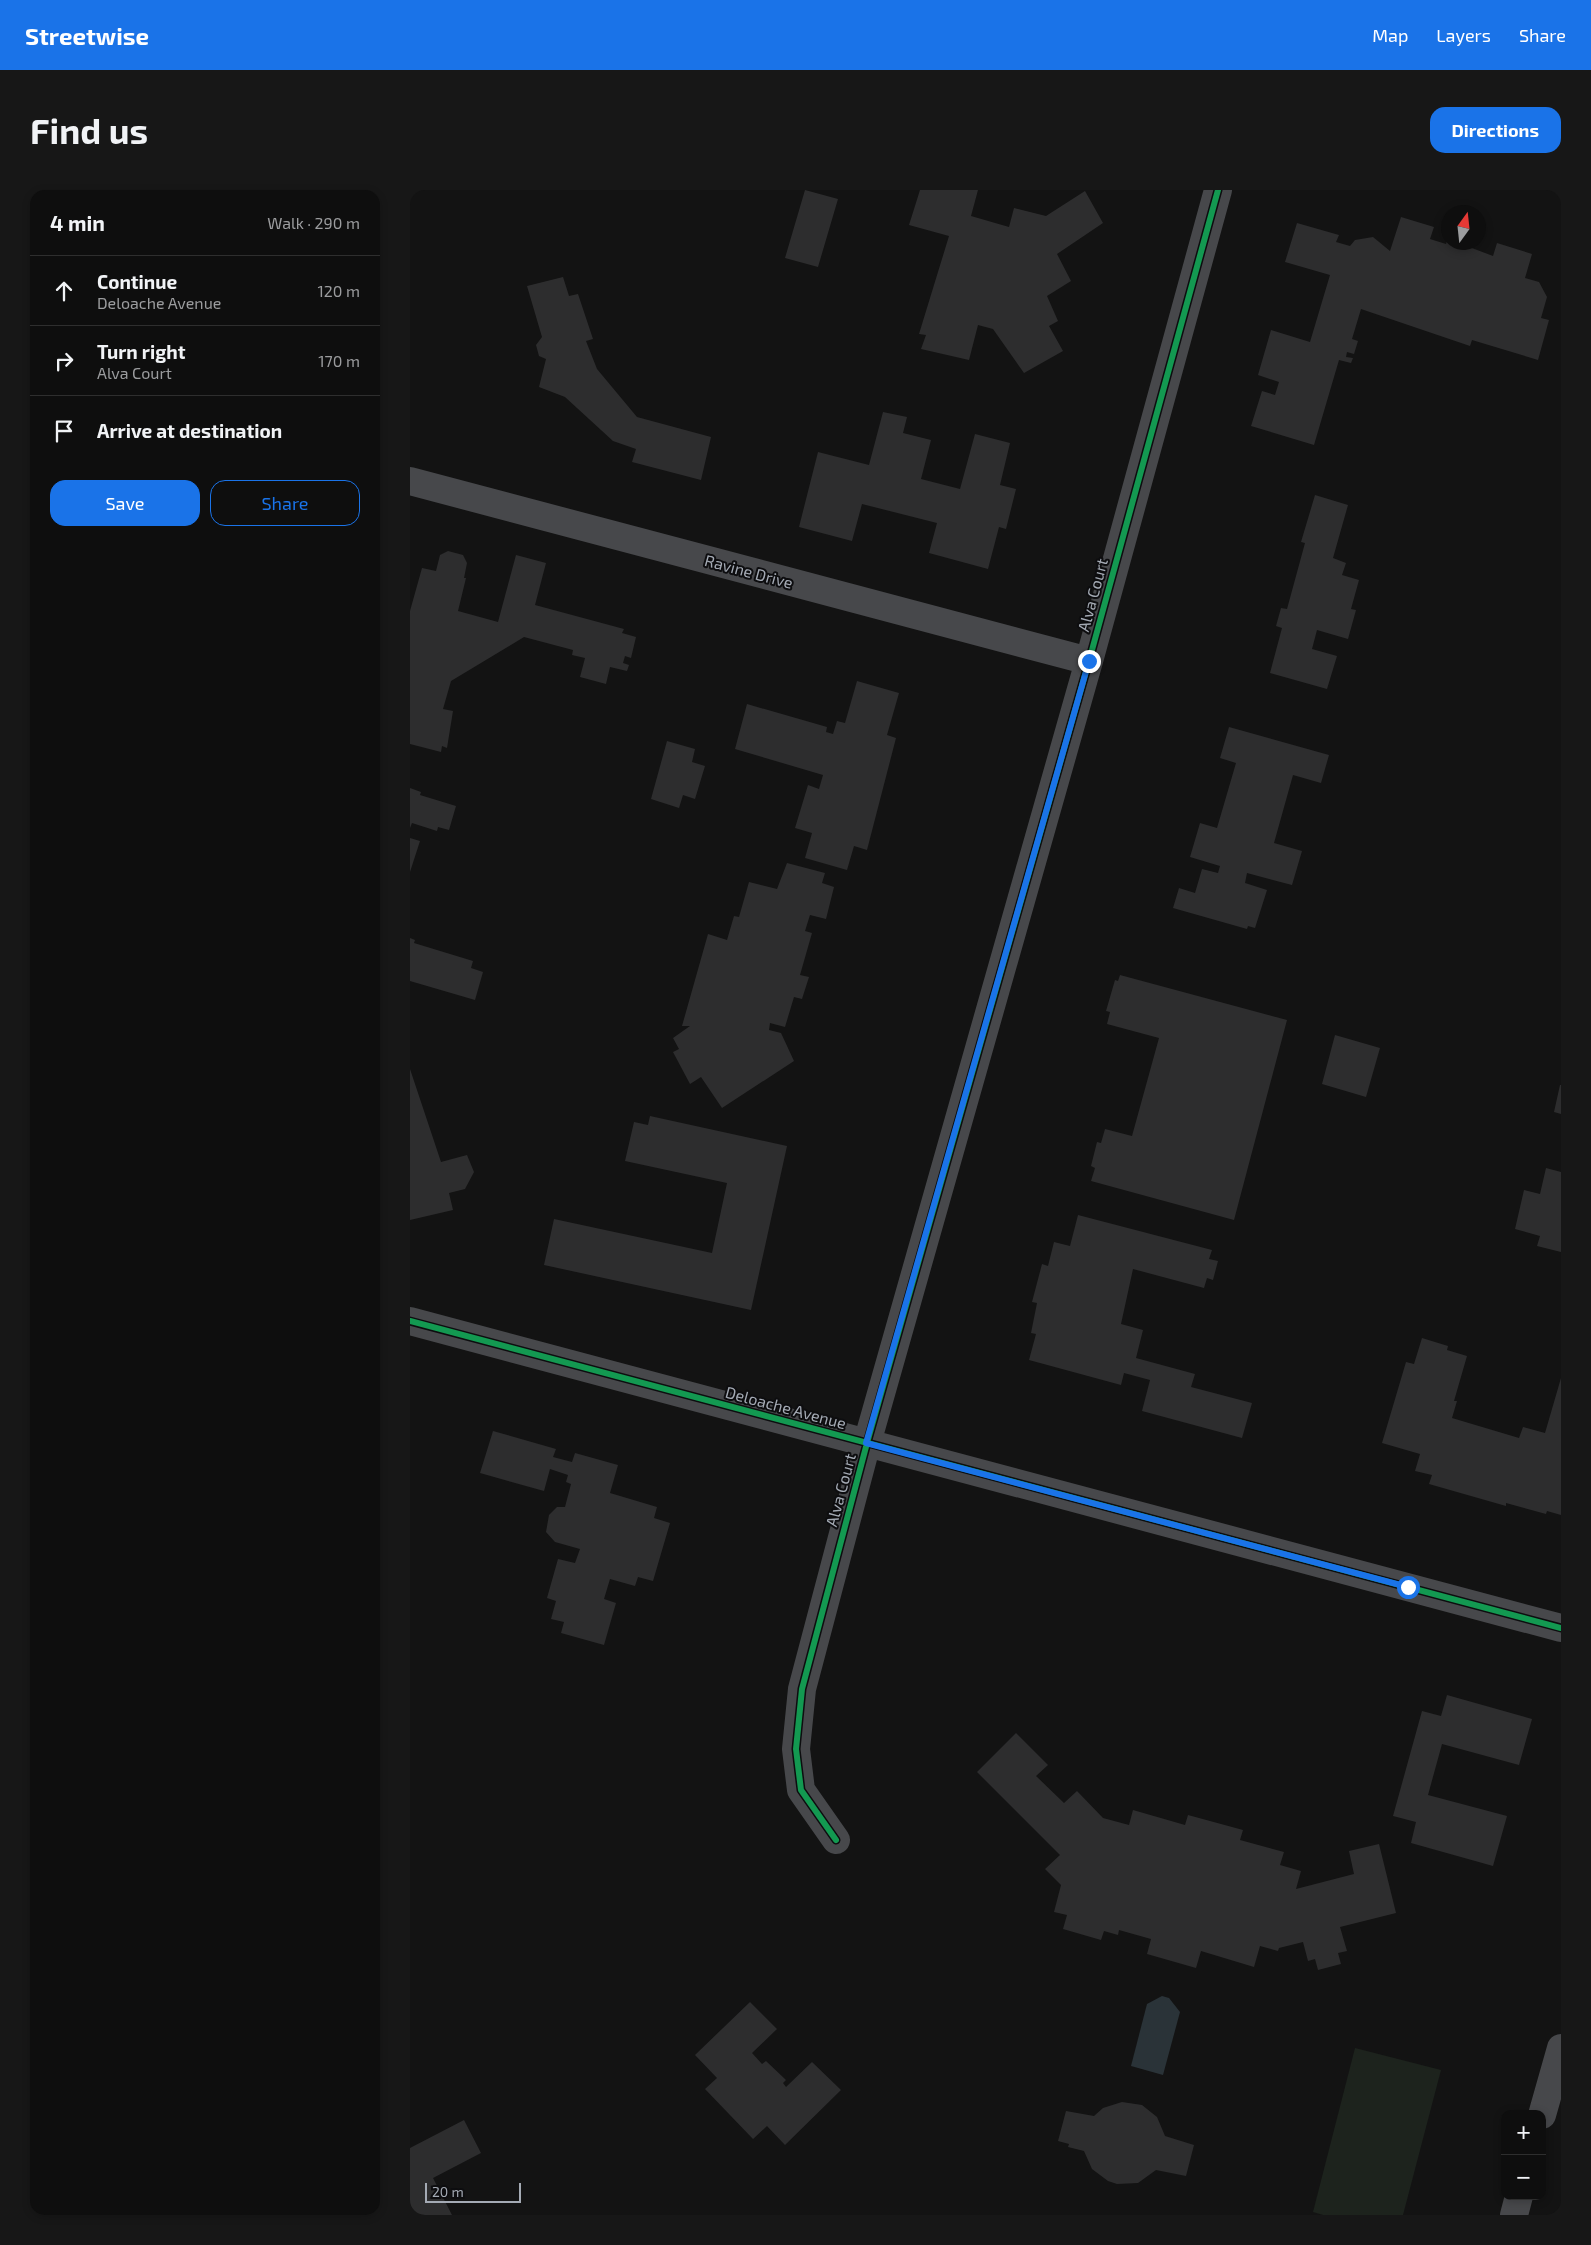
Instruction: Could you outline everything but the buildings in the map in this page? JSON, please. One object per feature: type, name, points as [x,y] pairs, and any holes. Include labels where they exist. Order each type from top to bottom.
[{"type":"street","name":"Alva Court","points":[[836,1840],[801,1790],[796,1749],[802,1689],[866,1443],[1089,661],[1218,190]]},
{"type":"street","name":"Ravine Drive","points":[[410,480],[1089,661]]},
{"type":"street","name":"Deloache Avenue","points":[[410,1321],[1561,1628]]},
{"type":"street","points":[[1543,2110],[1561,2048]]},
{"type":"street","points":[[1514,2215],[1519,2200]]},
{"type":"shaded area","points":[[1162,1996],[1169,1998],[1180,2012],[1163,2075],[1131,2066],[1147,2004]]},
{"type":"shaded area","points":[[1355,2048],[1441,2070],[1403,2215],[1323,2215],[1313,2212]]},
{"type":"cycle path","points":[[836,1840],[801,1790],[796,1749],[802,1689],[867,1443],[1089,661],[1218,190]]},
{"type":"cycle path","points":[[410,1321],[1561,1628]]},
{"type":"route","points":[[1089,661],[866,1443],[1408,1587]]}]
